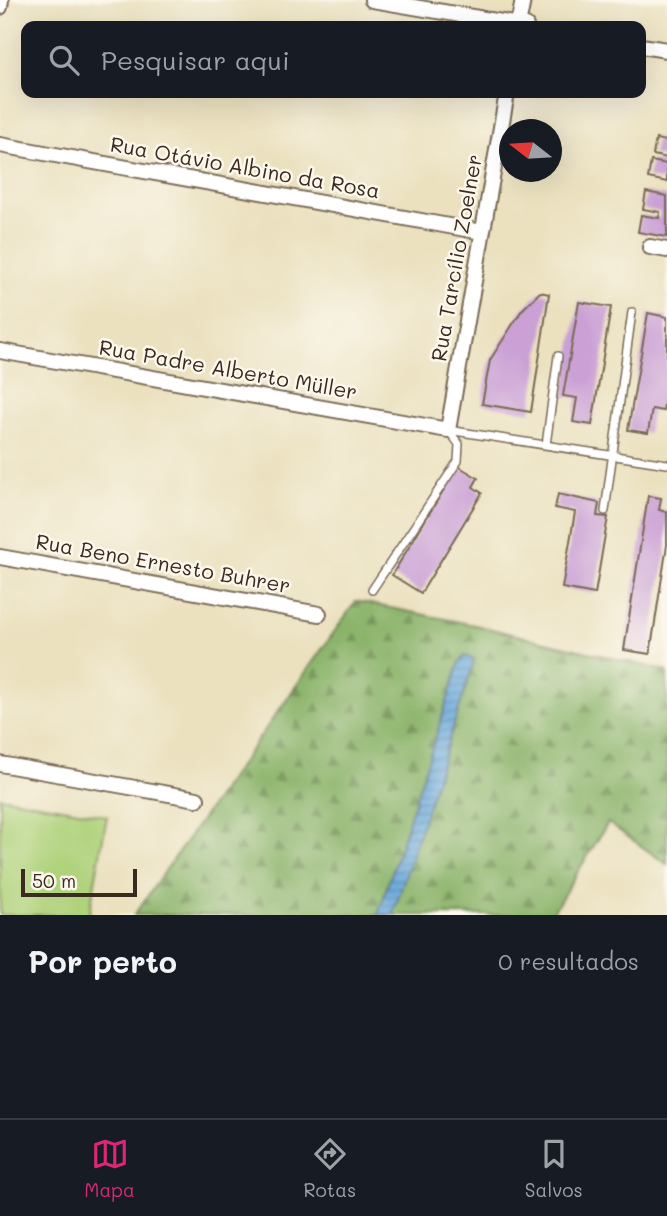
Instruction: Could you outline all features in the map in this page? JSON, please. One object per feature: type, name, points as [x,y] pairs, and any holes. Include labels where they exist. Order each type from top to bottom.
[{"type":"street","points":[[0,7],[1,0]]},
{"type":"street","points":[[372,0],[492,21]]},
{"type":"street","points":[[521,21],[523,0]]},
{"type":"street","points":[[646,47],[667,50]]},
{"type":"street","name":"Rua Tarcílio Zoelner","points":[[448,430],[506,98]]},
{"type":"street","name":"Rua Otávio Albino da Rosa","points":[[0,145],[482,232]]},
{"type":"street","points":[[650,247],[667,250]]},
{"type":"street","name":"Rua Padre Alberto Müller","points":[[0,351],[448,430]]},
{"type":"street","name":"Rua Beno Ernesto Buhrer","points":[[0,557],[319,614]]},
{"type":"street","points":[[0,764],[197,799]]},
{"type":"lane","points":[[605,511],[610,455],[632,312]]},
{"type":"lane","points":[[546,446],[558,356]]},
{"type":"lane","points":[[448,430],[667,464]]},
{"type":"lane","points":[[372,590],[458,461],[459,444],[448,430]]},
{"type":"green space","points":[[356,601],[475,625],[667,671],[667,864],[608,823],[551,915],[134,915]]},
{"type":"green space","points":[[0,797],[107,816],[89,915],[0,915]]},
{"type":"water","points":[[465,656],[474,659],[472,668],[393,915],[378,915],[460,661]]},
{"type":"building","points":[[656,139],[667,141],[667,158],[653,155]]},
{"type":"building","points":[[651,161],[667,164],[667,182],[648,178]]},
{"type":"building","points":[[646,192],[667,196],[667,237],[638,232],[641,215],[659,218],[660,212],[643,209]]},
{"type":"building","points":[[540,292],[549,294],[531,412],[482,404],[490,360],[522,310]]},
{"type":"building","points":[[579,302],[611,307],[592,425],[573,422],[577,398],[563,396]]},
{"type":"building","points":[[648,313],[667,317],[667,387],[663,411],[652,409],[648,433],[628,430]]},
{"type":"building","points":[[458,466],[478,478],[473,487],[482,493],[421,593],[392,575]]},
{"type":"building","points":[[558,494],[599,503],[597,516],[608,517],[595,594],[562,588],[575,512],[555,508]]},
{"type":"building","points":[[648,496],[661,498],[659,510],[667,512],[667,545],[650,654],[624,650]]}]
